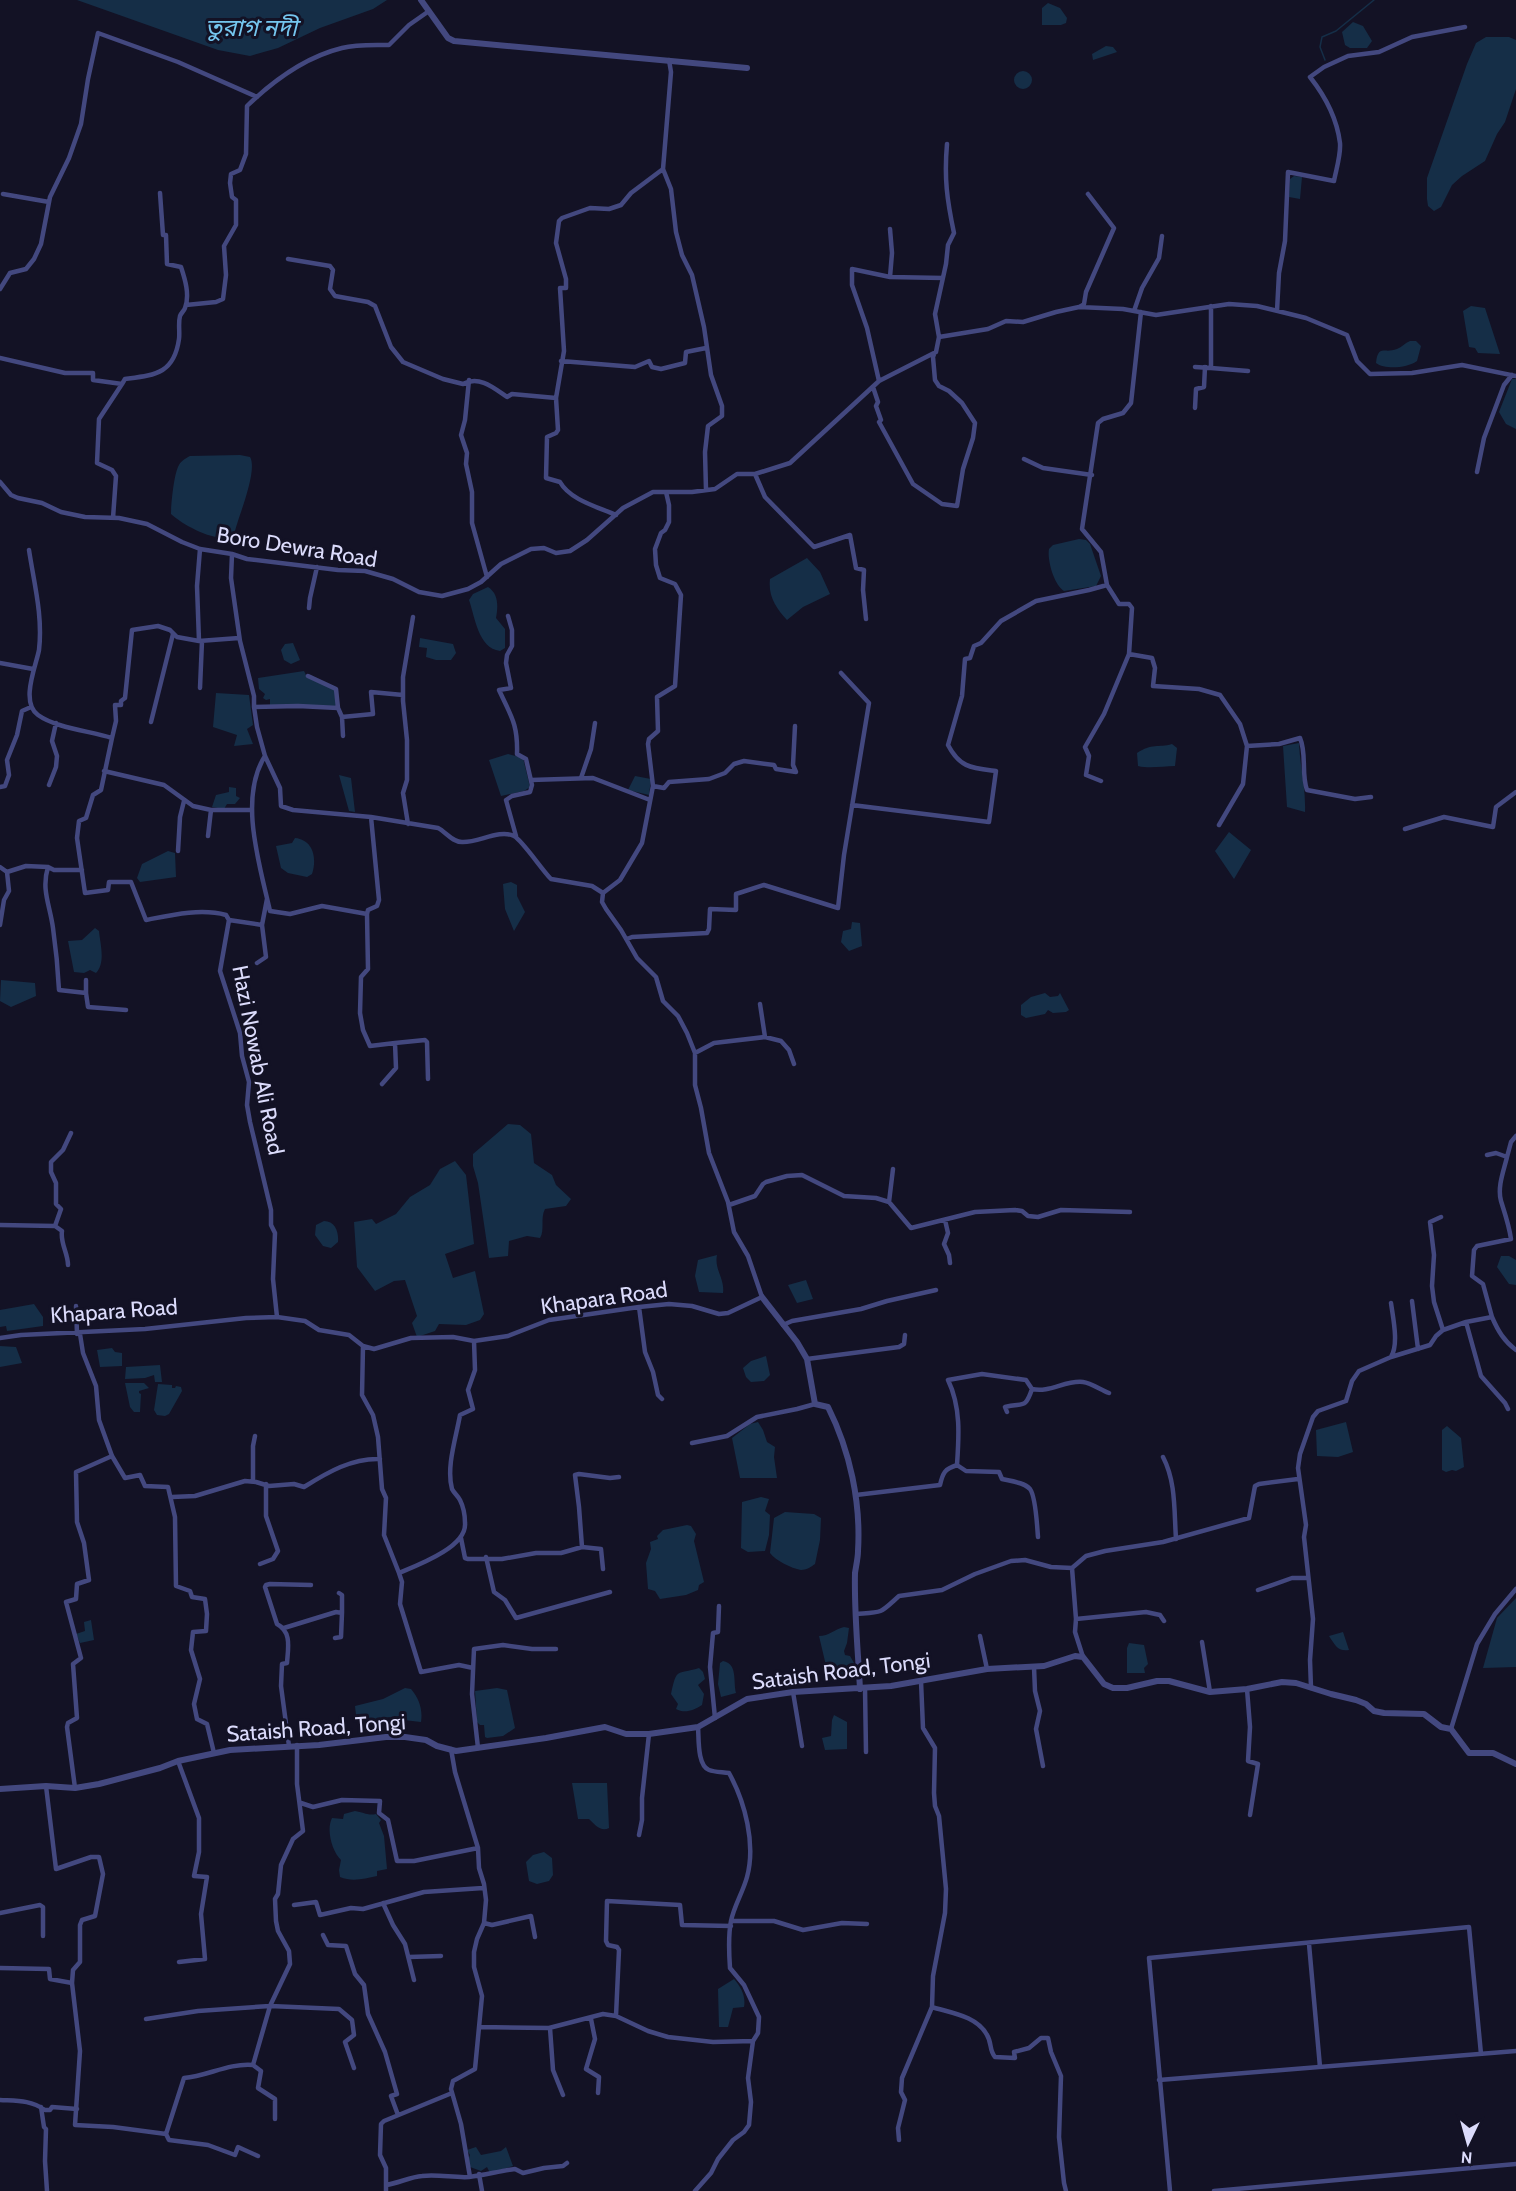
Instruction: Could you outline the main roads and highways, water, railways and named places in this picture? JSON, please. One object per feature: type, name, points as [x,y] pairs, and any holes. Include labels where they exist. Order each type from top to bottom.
[{"type":"water","name":"তুরাগ নদী","points":[[77,0],[387,0],[373,9],[320,28],[278,48],[250,56],[218,50]]},
{"type":"water","points":[[1048,3],[1060,8],[1067,18],[1066,23],[1042,25],[1042,8]]},
{"type":"water","points":[[1353,22],[1363,26],[1372,41],[1367,48],[1350,48],[1345,45],[1342,32]]},
{"type":"water","points":[[1486,37],[1509,37],[1516,40],[1516,89],[1505,122],[1485,161],[1452,185],[1441,207],[1434,211],[1428,206],[1427,178],[1467,64],[1476,43]]},
{"type":"water","points":[[1106,46],[1113,47],[1117,52],[1093,60],[1092,54]]},
{"type":"water","points":[[1023,71],[1031,76],[1032,80],[1027,88],[1023,89],[1015,84],[1014,80],[1019,72]]},
{"type":"water","points":[[1294,176],[1302,177],[1300,199],[1289,197],[1290,179]]},
{"type":"water","points":[[1471,306],[1485,308],[1500,354],[1478,353],[1475,348],[1469,347],[1463,311]]},
{"type":"water","points":[[1410,341],[1416,341],[1421,346],[1417,361],[1396,367],[1385,367],[1376,363],[1380,352],[1397,349]]},
{"type":"water","points":[[1512,379],[1516,379],[1516,429],[1506,424],[1499,412]]},
{"type":"water","points":[[240,455],[250,457],[252,472],[235,531],[229,538],[214,537],[198,531],[171,514],[176,475],[182,461],[190,456]]},
{"type":"water","points":[[1079,539],[1086,540],[1090,544],[1101,576],[1096,586],[1064,591],[1052,572],[1049,549],[1053,545]]},
{"type":"water","points":[[807,558],[820,572],[830,594],[803,607],[787,620],[774,601],[770,591],[770,579]]},
{"type":"water","points":[[488,587],[496,597],[496,618],[505,629],[505,648],[500,651],[493,649],[482,638],[469,600],[473,594]]},
{"type":"water","points":[[420,638],[453,644],[456,653],[451,660],[426,657],[427,648],[419,647]]},
{"type":"water","points":[[293,643],[300,660],[291,664],[284,660],[281,650],[285,644]]},
{"type":"water","points":[[304,671],[307,677],[335,690],[337,706],[270,705],[270,699],[263,698],[265,694],[259,689],[258,678]]},
{"type":"water","points":[[216,693],[249,695],[253,725],[247,729],[253,744],[234,746],[237,735],[213,727]]},
{"type":"water","points":[[1299,743],[1305,812],[1287,807],[1283,746]]},
{"type":"water","points":[[1172,744],[1177,748],[1175,766],[1138,766],[1137,753],[1151,747]]},
{"type":"water","points":[[508,754],[523,758],[530,787],[524,791],[501,796],[489,760]]},
{"type":"water","points":[[339,775],[351,778],[355,812],[349,811]]},
{"type":"water","points":[[635,776],[651,779],[649,795],[628,790]]},
{"type":"water","points":[[229,787],[236,788],[236,796],[240,798],[235,804],[227,804],[224,809],[212,807],[216,795],[229,792]]},
{"type":"water","points":[[1229,832],[1251,850],[1234,879],[1215,851]]},
{"type":"water","points":[[295,838],[310,846],[314,857],[312,874],[307,877],[288,873],[281,868],[276,846],[292,843]]},
{"type":"water","points":[[168,851],[175,853],[176,877],[140,882],[137,878],[142,864]]},
{"type":"water","points":[[511,882],[517,885],[517,896],[525,912],[514,931],[505,909],[503,884]]},
{"type":"water","points":[[852,922],[860,923],[862,946],[849,951],[841,942],[843,931],[851,929]]},
{"type":"water","points":[[95,928],[99,931],[101,947],[102,958],[99,969],[96,973],[90,970],[84,973],[74,972],[68,941],[82,940]]},
{"type":"water","points":[[1,980],[35,983],[36,996],[11,1007],[0,1001]]},
{"type":"water","points":[[1045,993],[1050,997],[1058,996],[1060,993],[1069,1010],[1053,1013],[1048,1010],[1045,1014],[1026,1018],[1021,1015],[1021,1005],[1031,997]]},
{"type":"water","points":[[508,1124],[520,1125],[531,1134],[534,1163],[552,1175],[556,1185],[571,1199],[566,1206],[545,1209],[540,1238],[527,1236],[509,1241],[508,1256],[489,1258],[478,1183],[473,1166],[473,1154]]},
{"type":"water","points":[[455,1161],[466,1175],[474,1244],[445,1254],[453,1278],[475,1271],[484,1314],[480,1320],[466,1325],[439,1324],[435,1331],[417,1337],[412,1323],[417,1316],[405,1280],[394,1281],[375,1291],[357,1267],[354,1222],[372,1219],[376,1224],[396,1214],[410,1197],[430,1185],[440,1169]]},
{"type":"water","points":[[324,1221],[334,1225],[338,1234],[338,1242],[331,1248],[323,1246],[315,1235],[316,1225]]},
{"type":"water","points":[[717,1255],[723,1293],[699,1292],[695,1276],[698,1260]]},
{"type":"water","points":[[1501,1256],[1509,1256],[1516,1260],[1516,1285],[1509,1284],[1497,1267]]},
{"type":"water","points":[[806,1280],[813,1299],[797,1303],[788,1285]]},
{"type":"water","points":[[34,1304],[43,1317],[43,1326],[7,1331],[6,1326],[0,1327],[0,1310]]},
{"type":"water","points":[[0,1346],[16,1347],[22,1363],[0,1367]]},
{"type":"water","points":[[112,1348],[115,1352],[122,1353],[122,1366],[100,1367],[97,1350]]},
{"type":"water","points":[[766,1356],[770,1375],[764,1381],[751,1382],[746,1377],[743,1368],[751,1361]]},
{"type":"water","points":[[160,1365],[162,1382],[155,1382],[154,1375],[125,1379],[126,1367]]},
{"type":"water","points":[[125,1383],[144,1383],[149,1388],[139,1391],[141,1394],[140,1412],[134,1412],[130,1407]]},
{"type":"water","points":[[158,1384],[172,1385],[172,1388],[181,1387],[182,1391],[169,1414],[165,1416],[157,1415],[154,1410]]},
{"type":"water","points":[[758,1422],[767,1442],[775,1447],[777,1478],[740,1478],[732,1438],[750,1424]]},
{"type":"water","points":[[1346,1422],[1353,1452],[1338,1457],[1317,1456],[1316,1430]]},
{"type":"water","points":[[1447,1426],[1461,1438],[1464,1467],[1446,1472],[1442,1470],[1442,1430]]},
{"type":"water","points":[[761,1497],[769,1499],[765,1511],[770,1515],[769,1535],[765,1551],[748,1552],[741,1548],[742,1502]]},
{"type":"water","points":[[785,1512],[814,1514],[821,1518],[820,1540],[815,1564],[807,1569],[801,1570],[788,1566],[770,1553],[774,1518]]},
{"type":"water","points":[[691,1526],[696,1534],[694,1541],[704,1582],[699,1585],[698,1590],[686,1595],[660,1599],[655,1591],[648,1589],[646,1563],[651,1549],[650,1542],[658,1539],[657,1536],[663,1530]]},
{"type":"water","points":[[1516,1598],[1516,1667],[1483,1668],[1497,1618]]},
{"type":"water","points":[[91,1620],[94,1640],[80,1643],[76,1634],[85,1631],[84,1622]]},
{"type":"water","points":[[844,1627],[849,1628],[845,1655],[850,1656],[854,1663],[853,1676],[849,1679],[828,1674],[819,1636]]},
{"type":"water","points":[[1343,1632],[1349,1650],[1339,1649],[1329,1636]]},
{"type":"water","points":[[1129,1643],[1144,1645],[1148,1664],[1144,1668],[1145,1673],[1127,1673]]},
{"type":"water","points":[[723,1661],[733,1669],[736,1693],[721,1697],[718,1684],[720,1663]]},
{"type":"water","points":[[699,1668],[705,1679],[698,1685],[704,1694],[702,1705],[689,1711],[676,1709],[678,1704],[671,1694],[676,1676],[679,1673]]},
{"type":"water","points":[[405,1688],[411,1689],[418,1700],[421,1722],[389,1717],[369,1721],[356,1715],[355,1706],[383,1699]]},
{"type":"water","points":[[497,1688],[507,1690],[515,1728],[503,1736],[487,1738],[484,1725],[477,1722],[475,1691]]},
{"type":"water","points":[[834,1715],[847,1722],[847,1749],[825,1750],[822,1738],[831,1736]]},
{"type":"water","points":[[572,1783],[607,1783],[609,1828],[596,1826],[589,1819],[578,1819]]},
{"type":"water","points":[[355,1811],[376,1814],[381,1820],[379,1823],[384,1836],[387,1869],[377,1871],[377,1876],[354,1880],[340,1877],[341,1860],[333,1846],[330,1823],[332,1818],[343,1819],[344,1814]]},
{"type":"water","points":[[544,1852],[552,1858],[553,1875],[549,1881],[537,1884],[529,1881],[526,1862],[533,1855]]},
{"type":"water","points":[[734,1979],[742,1992],[744,2007],[733,2008],[728,2027],[719,2027],[718,1989]]},
{"type":"water","points":[[476,2147],[481,2155],[501,2151],[506,2147],[513,2166],[490,2173],[487,2167],[481,2171],[470,2167],[468,2160],[470,2155],[467,2150]]},
{"type":"waterway","points":[[1325,60],[1320,47],[1322,37],[1336,31],[1374,0]]}]
